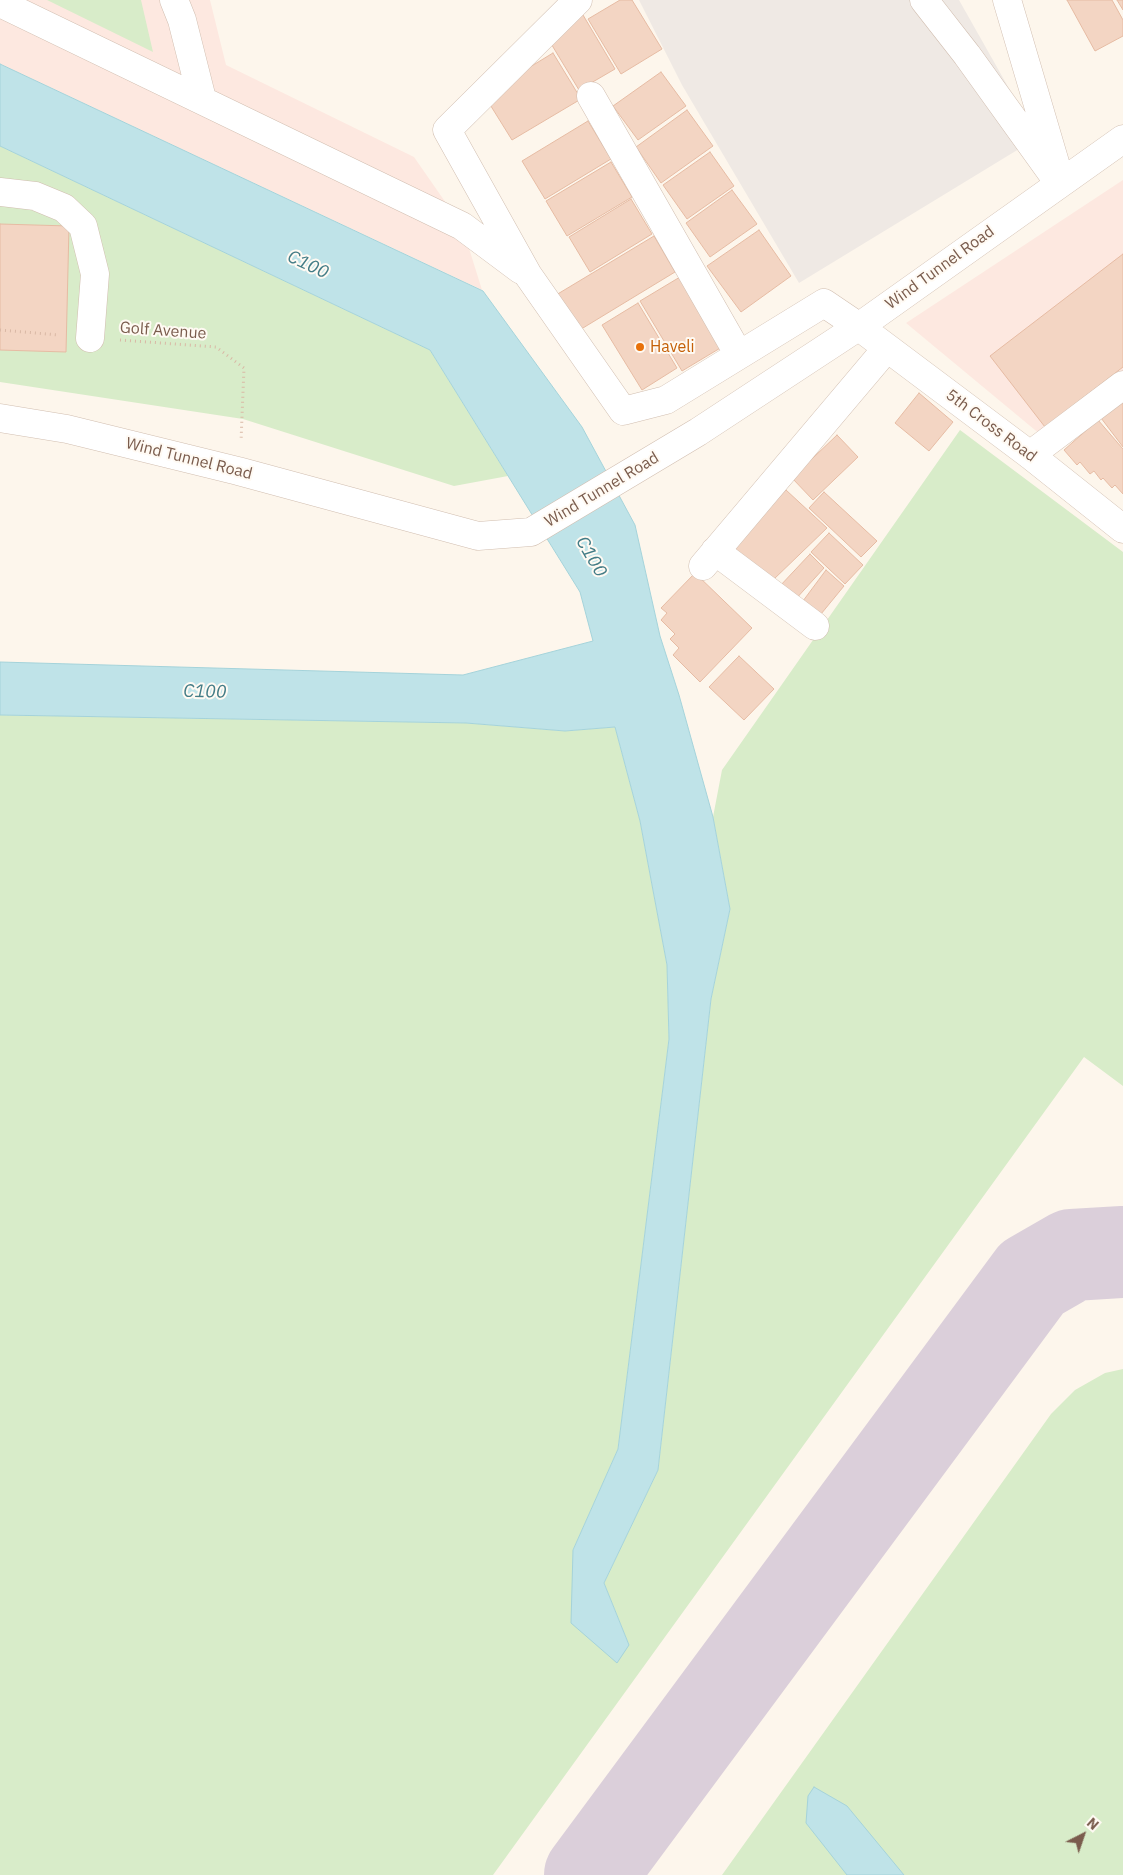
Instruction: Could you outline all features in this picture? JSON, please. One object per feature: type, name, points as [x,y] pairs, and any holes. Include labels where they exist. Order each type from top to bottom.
[{"type":"street","points":[[174,0],[182,20],[202,100]]},
{"type":"street","points":[[578,0],[447,130],[528,275],[623,411],[666,400],[739,355],[591,96]]},
{"type":"street","points":[[924,0],[967,55],[1060,183]]},
{"type":"street","points":[[1007,0],[1060,183]]},
{"type":"street","points":[[0,3],[462,226],[528,275]]},
{"type":"street","name":"Wind Tunnel Road","points":[[0,418],[67,429],[238,471],[478,536],[531,532],[698,432],[858,326],[1123,139]]},
{"type":"street","points":[[0,192],[35,196],[64,208],[83,226],[94,274],[90,338]]},
{"type":"street","name":"5th Cross Road","points":[[739,355],[824,303],[858,326],[1030,455],[1123,528]]},
{"type":"street","points":[[815,626],[709,558],[887,348]]},
{"type":"street","points":[[1030,455],[1123,385]]},
{"type":"path","name":"Golf Avenue","points":[[0,330],[216,347],[244,368],[243,419],[238,471]]},
{"type":"shaded area","points":[[0,0],[210,0],[226,65],[414,157],[462,226],[482,290],[0,64]]},
{"type":"shaded area","points":[[639,0],[959,0],[1037,138],[799,283],[682,85]]},
{"type":"shaded area","points":[[1123,180],[1123,374],[1041,435],[906,323]]},
{"type":"green space","points":[[47,0],[141,0],[153,52]]},
{"type":"green space","points":[[0,146],[430,350],[508,476],[454,486],[243,419],[0,382]]},
{"type":"green space","points":[[960,430],[1123,552],[1123,1086],[1084,1057],[493,1875],[0,1875],[0,715],[466,723],[565,731],[615,727],[640,821],[667,965],[669,1039],[618,1449],[573,1550],[629,1645],[604,1583],[658,1470],[711,999],[730,909],[713,817],[722,770]]},
{"type":"green space","points":[[1123,1369],[1123,1875],[722,1875],[1051,1414],[1075,1390],[1105,1373]]},
{"type":"water","name":"C100","points":[[0,64],[483,291],[582,427],[635,525],[660,636],[679,695],[713,817],[730,909],[711,999],[658,1470],[604,1583],[629,1645],[617,1663],[571,1623],[573,1550],[618,1449],[669,1039],[667,965],[640,821],[615,727],[565,731],[466,723],[0,715],[0,662],[463,675],[593,641],[580,592],[430,350],[0,146]]},
{"type":"water","points":[[814,1787],[847,1806],[904,1875],[847,1875],[806,1823],[808,1796]]},
{"type":"building","points":[[620,0],[632,0],[662,49],[621,74],[588,19]]},
{"type":"building","points":[[1067,0],[1112,0],[1123,20],[1123,36],[1095,51]]},
{"type":"building","points":[[1117,0],[1123,0],[1123,10]]},
{"type":"building","points":[[583,15],[615,69],[579,90],[547,37]]},
{"type":"building","points":[[553,53],[581,99],[512,140],[484,95]]},
{"type":"building","points":[[661,72],[686,106],[638,140],[613,106]]},
{"type":"building","points":[[687,110],[713,146],[661,183],[636,147]]},
{"type":"building","points":[[588,121],[611,159],[545,199],[522,161]]},
{"type":"building","points":[[710,152],[734,186],[687,219],[663,185]]},
{"type":"building","points":[[611,162],[632,197],[567,236],[546,201]]},
{"type":"building","points":[[732,190],[757,224],[710,257],[686,223]]},
{"type":"building","points":[[631,199],[652,234],[590,272],[569,237]]},
{"type":"building","points":[[0,224],[69,226],[66,352],[0,350]]},
{"type":"building","points":[[759,230],[791,276],[741,312],[707,266]]},
{"type":"building","points":[[654,236],[675,272],[578,331],[556,295]]},
{"type":"building","points":[[1123,254],[1123,367],[1045,427],[990,356]]},
{"type":"building","points":[[680,277],[722,347],[682,371],[640,301]]},
{"type":"building","name":"Haveli","points":[[638,303],[677,368],[642,390],[602,325]]},
{"type":"building","points":[[919,393],[953,422],[929,451],[895,423]]},
{"type":"building","points":[[1123,396],[1123,447],[1098,414]]},
{"type":"building","points":[[1098,420],[1123,449],[1123,494],[1115,485],[1112,488],[1103,478],[1101,480],[1094,471],[1090,474],[1080,462],[1077,465],[1064,450]]},
{"type":"building","points":[[837,435],[858,457],[813,500],[792,478]]},
{"type":"building","points":[[786,490],[827,528],[773,580],[729,551]]},
{"type":"building","points":[[824,492],[877,541],[861,557],[809,508]]},
{"type":"building","points":[[829,533],[863,565],[845,584],[811,552]]},
{"type":"building","points":[[810,554],[824,568],[794,601],[779,587]]},
{"type":"building","points":[[826,570],[844,586],[821,614],[800,605]]},
{"type":"building","points":[[695,573],[752,628],[700,682],[673,655],[679,648],[670,639],[675,634],[661,620],[667,613],[661,608]]},
{"type":"building","points":[[739,656],[774,689],[744,720],[709,687]]},
{"type":"taxiway","points":[[590,1875],[1032,1278],[1072,1255],[1123,1252]]},
{"type":"place","name":"Haveli","points":[[640,347]]}]
